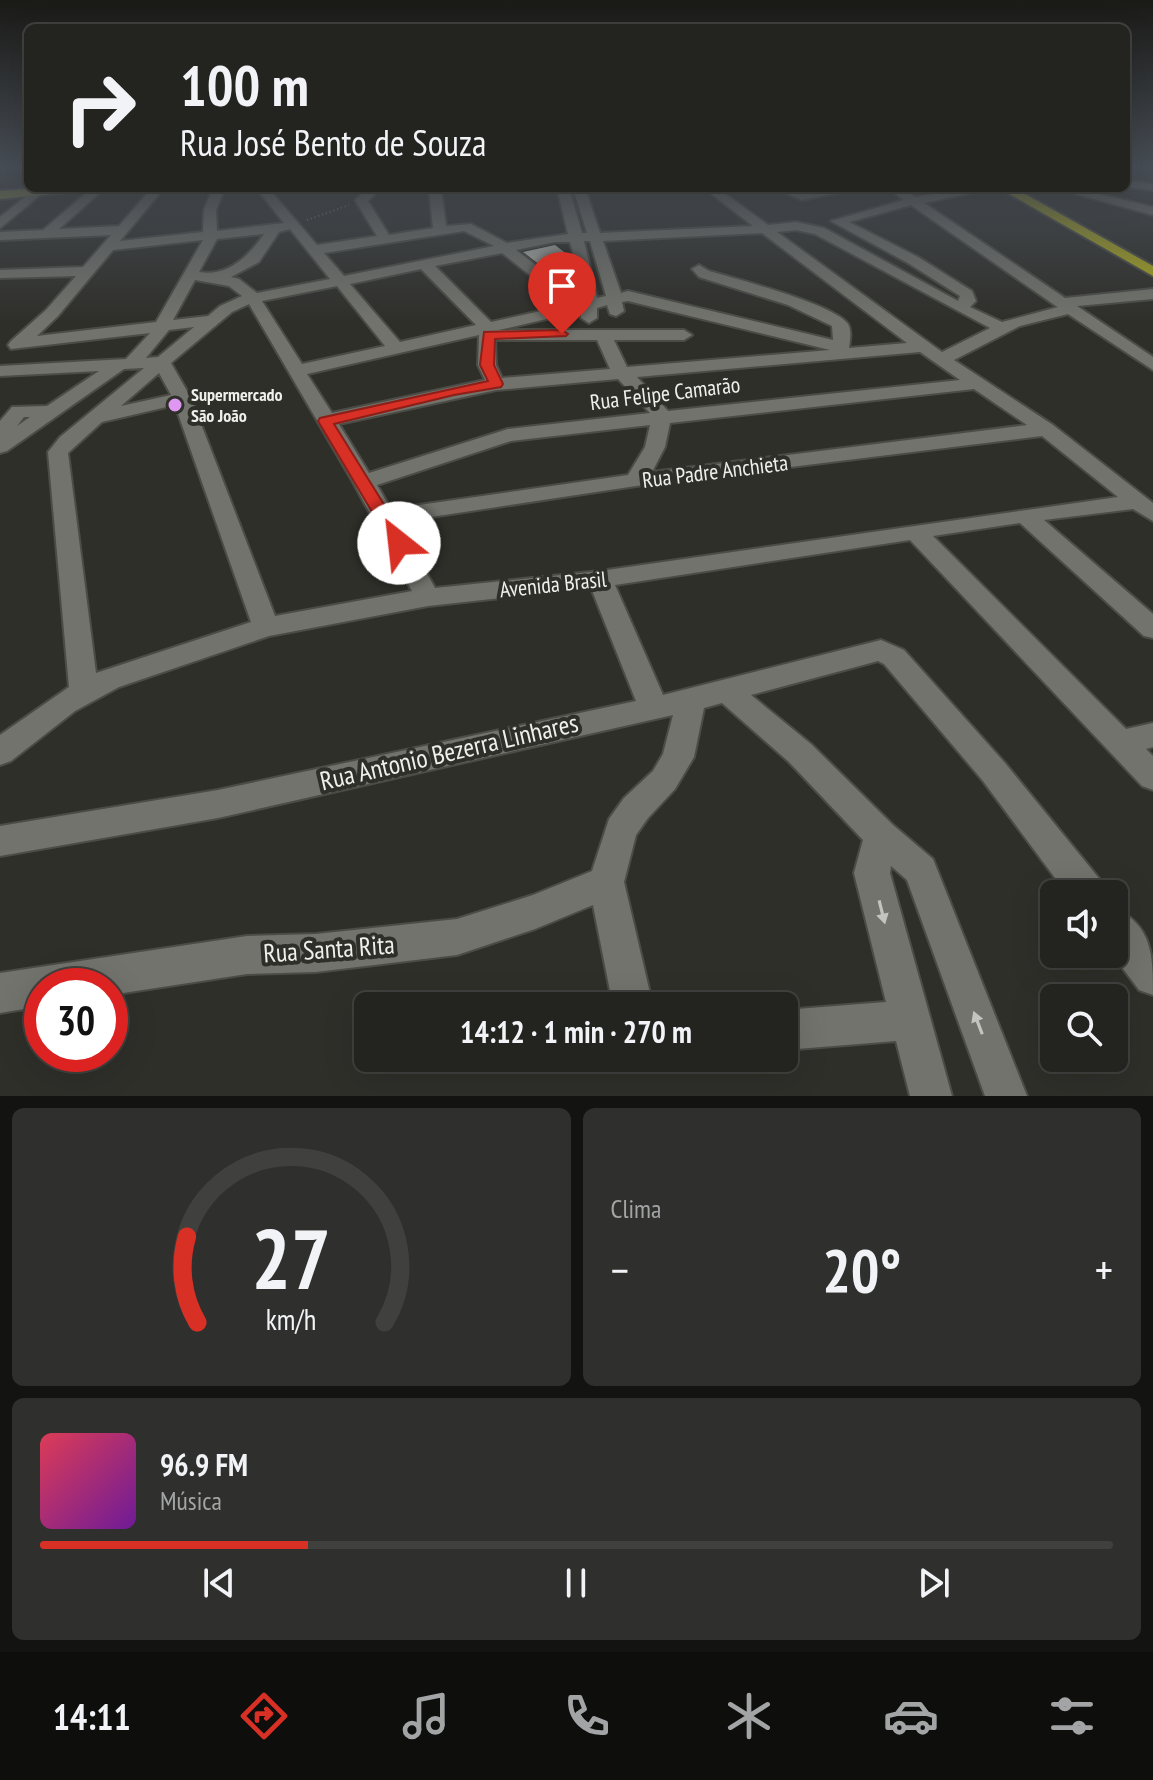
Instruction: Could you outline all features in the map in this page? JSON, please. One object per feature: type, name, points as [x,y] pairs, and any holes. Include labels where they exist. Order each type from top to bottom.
[{"type":"highway","points":[[1060,219],[1153,272]]},
{"type":"highway","points":[[1081,219],[1153,260]]},
{"type":"highway","points":[[1074,227],[1093,226]]},
{"type":"highway","points":[[1105,245],[1124,244]]},
{"type":"street","points":[[46,234],[63,219]]},
{"type":"street","points":[[0,359],[52,313],[133,219]]},
{"type":"street","points":[[5,439],[148,348],[192,275],[211,234],[210,219]]},
{"type":"street","points":[[288,219],[396,348]]},
{"type":"street","points":[[377,219],[385,238]]},
{"type":"street","points":[[439,219],[440,229]]},
{"type":"street","points":[[571,219],[584,304]]},
{"type":"street","points":[[590,219],[615,297],[602,333]]},
{"type":"street","points":[[753,219],[923,347],[1046,429],[1144,508]]},
{"type":"street","points":[[844,219],[837,221],[913,260],[967,294],[968,301],[959,308]]},
{"type":"street","points":[[940,219],[1153,365]]},
{"type":"street","points":[[109,246],[292,225]]},
{"type":"street","points":[[314,250],[460,226],[493,239],[584,304],[602,333],[607,355],[620,372],[646,395],[662,417],[655,447],[636,480]]},
{"type":"street","points":[[63,447],[232,305],[252,297],[555,238],[806,227],[1002,328]]},
{"type":"street","points":[[218,278],[254,259],[274,229]]},
{"type":"street","points":[[0,236],[124,230]]},
{"type":"street","points":[[836,241],[877,243]]},
{"type":"street","points":[[424,264],[488,331],[487,365]]},
{"type":"street","points":[[750,287],[758,279],[738,267],[707,265],[699,269],[704,274],[794,302],[838,323],[842,328],[841,348]]},
{"type":"street","points":[[0,274],[88,271]]},
{"type":"street","points":[[192,275],[218,278],[243,287],[252,297],[385,517],[428,597]]},
{"type":"street","points":[[942,359],[1027,318],[1067,306],[1153,294]]},
{"type":"street","points":[[488,331],[615,297],[651,300],[861,353]]},
{"type":"street","points":[[19,343],[164,325],[264,317]]},
{"type":"street","points":[[296,371],[454,335],[488,331],[684,335]]},
{"type":"street","points":[[454,335],[487,365],[496,384]]},
{"type":"street","points":[[325,421],[496,384],[923,347]]},
{"type":"street","points":[[0,371],[162,362]]},
{"type":"street","points":[[162,362],[182,398],[266,627]]},
{"type":"street","name":"Rua Felipe Camarão","points":[[364,482],[508,435],[978,383]]},
{"type":"street","points":[[96,417],[182,398]]},
{"type":"street","points":[[5,439],[19,411],[50,412]]},
{"type":"street","name":"Rua Padre Anchieta","points":[[385,517],[636,480],[1046,429]]},
{"type":"street","points":[[5,439],[63,447]]},
{"type":"street","points":[[63,447],[84,691]]},
{"type":"street","name":"Avenida Brasil","points":[[0,752],[84,691],[109,679],[266,627],[428,597],[600,579],[1025,515],[1144,508]]},
{"type":"street","points":[[1025,515],[1153,629]]},
{"type":"street","points":[[916,532],[1153,777]]},
{"type":"street","points":[[600,579],[653,706]]},
{"type":"street","name":"Rua Antonio Bezerra Linhares","points":[[0,841],[218,804],[691,700],[881,650],[894,657],[994,772],[1078,880]]},
{"type":"street","points":[[727,691],[800,753],[881,836],[921,870],[1006,1096]]},
{"type":"street","points":[[630,992],[606,882],[621,830],[636,808],[664,780],[678,757],[691,700]]},
{"type":"street","points":[[1120,743],[1153,735]]},
{"type":"street","points":[[881,836],[872,873],[931,1096]]},
{"type":"street","name":"Rua Santa Rita","points":[[128,973],[247,955],[316,953],[457,937],[535,912],[606,882]]},
{"type":"street","points":[[1128,944],[1153,976]]},
{"type":"street","name":"Rua Santa Rita","points":[[0,993],[24,989]]},
{"type":"street","points":[[798,1029],[909,1020]]},
{"type":"path","points":[[292,225],[306,219]]},
{"type":"building","points":[[555,245],[568,255],[575,274],[557,278],[523,252]]},
{"type":"place","name":"Supermercado São João","points":[[175,405]]},
{"type":"route","points":[[399,543],[325,421],[496,384],[487,365],[488,335],[562,334]]}]
